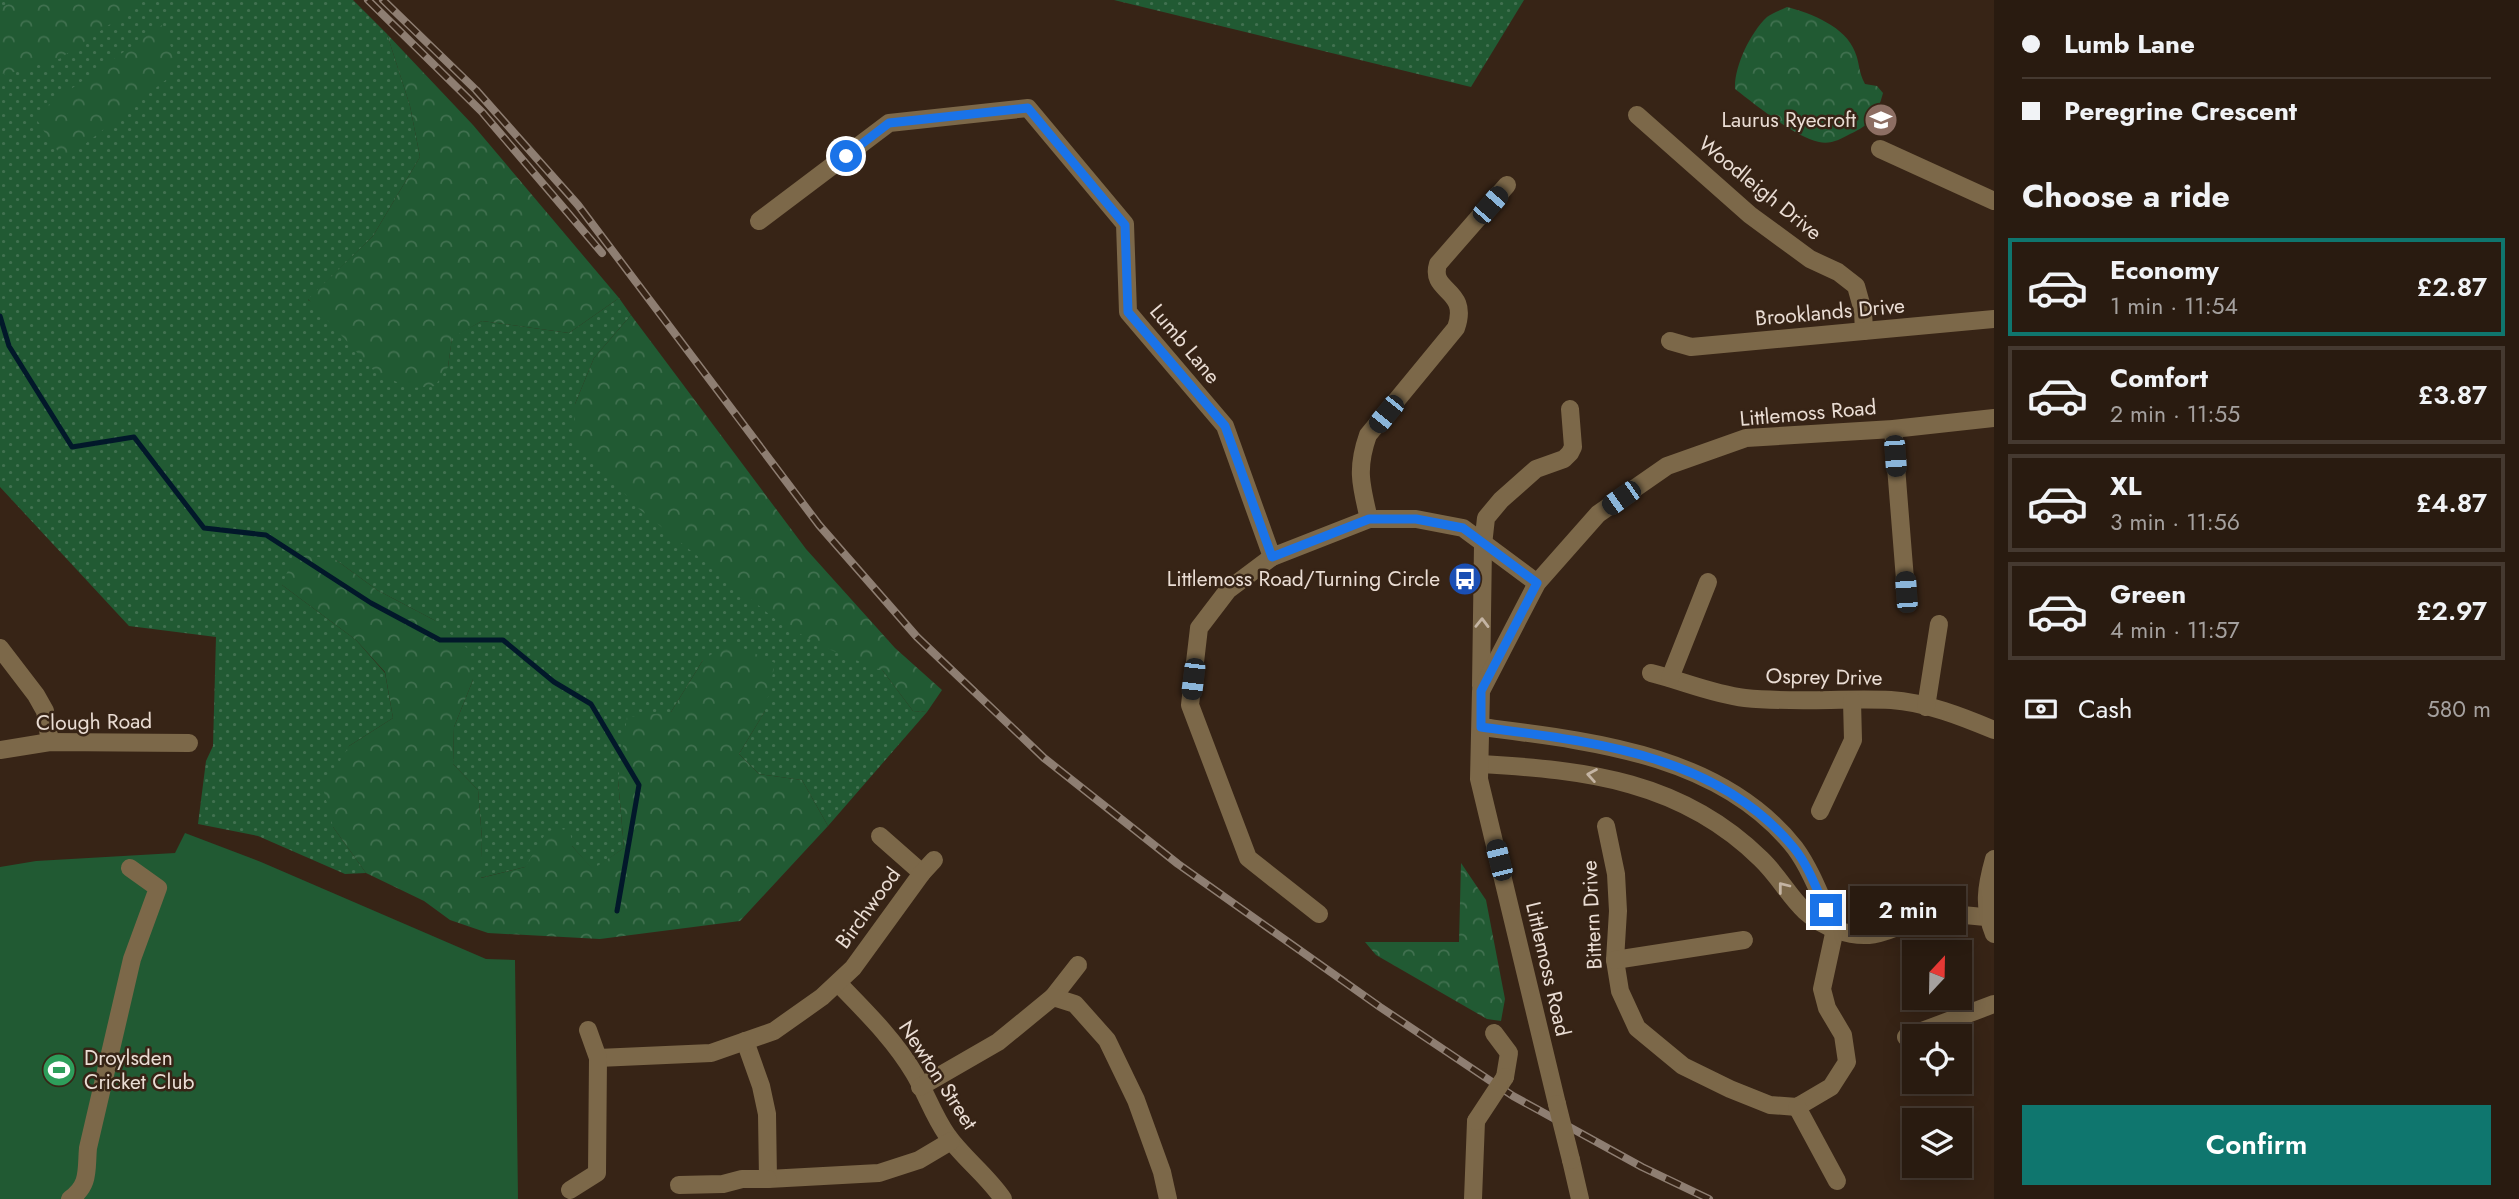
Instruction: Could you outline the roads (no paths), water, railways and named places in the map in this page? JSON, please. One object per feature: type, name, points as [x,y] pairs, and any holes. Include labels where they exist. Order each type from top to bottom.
[{"type":"street","name":"Lumb Lane","points":[[759,221],[889,123],[1028,108],[1125,225],[1128,312],[1225,426],[1272,557]]},
{"type":"street","name":"Woodleigh Drive","points":[[1637,115],[1750,215],[1810,259],[1838,272],[1856,286],[1863,311],[1864,331]]},
{"type":"street","points":[[1880,149],[1994,201]]},
{"type":"street","points":[[1369,519],[1359,474],[1368,435],[1456,328],[1460,315],[1459,302],[1438,281],[1438,264],[1507,185]]},
{"type":"street","name":"Brooklands Drive","points":[[1670,341],[1691,347],[1994,319]]},
{"type":"street","points":[[1481,691],[1483,545],[1486,518],[1536,469],[1564,459],[1570,453],[1573,447],[1570,409]]},
{"type":"street","points":[[1906,592],[1893,429],[1994,418]]},
{"type":"street","name":"Littlemoss Road","points":[[1580,1199],[1479,779],[1481,691],[1537,583],[1598,514],[1667,466],[1746,438],[1893,429]]},
{"type":"street","points":[[1319,914],[1248,858],[1190,705],[1199,628],[1228,590],[1272,557],[1369,519],[1437,522],[1463,528],[1537,583]]},
{"type":"street","points":[[1670,678],[1708,582]]},
{"type":"street","points":[[1926,707],[1939,624]]},
{"type":"street","points":[[0,648],[45,711],[50,742]]},
{"type":"street","name":"Osprey Drive","points":[[1651,673],[1699,689],[1744,698],[1801,702],[1893,700],[1926,707],[1994,730]]},
{"type":"street","points":[[1820,811],[1853,740],[1852,701]]},
{"type":"street","points":[[1481,727],[1567,738],[1618,748],[1671,763],[1716,784],[1760,812],[1796,849],[1835,929],[1822,989],[1827,1008],[1843,1035],[1847,1062],[1830,1087],[1797,1108],[1837,1181]]},
{"type":"street","name":"Clough Road","points":[[0,750],[50,742],[189,743]]},
{"type":"street","points":[[1481,764],[1545,767],[1597,776],[1643,786],[1672,798],[1712,819],[1762,859],[1799,908],[1835,929],[1856,935],[1876,936],[1927,915],[1987,917]]},
{"type":"street","name":"Bittern Drive","points":[[1606,826],[1616,874],[1618,911],[1615,960],[1620,991],[1637,1028],[1683,1066],[1770,1105],[1797,1108]]},
{"type":"street","name":"Birchwood","points":[[838,983],[853,968],[928,867],[880,836]]},
{"type":"street","points":[[1994,859],[1987,884],[1987,917],[1994,934]]},
{"type":"street","points":[[70,1199],[81,1192],[86,1178],[88,1148],[132,959],[158,888],[130,868]]},
{"type":"street","points":[[1615,960],[1744,940]]},
{"type":"street","points":[[920,1087],[998,1042],[1052,997],[1078,965]]},
{"type":"street","points":[[598,1058],[711,1053],[774,1031],[838,983]]},
{"type":"street","name":"Newton Street","points":[[838,983],[883,1029],[915,1074],[937,1120],[951,1141],[1003,1199]]},
{"type":"street","points":[[1052,997],[1075,1004],[1107,1040],[1136,1100],[1162,1172],[1168,1199]]},
{"type":"street","points":[[1941,1024],[1994,1004]]},
{"type":"street","points":[[570,1190],[597,1172],[598,1058],[588,1030]]},
{"type":"street","points":[[1473,1199],[1476,1121],[1505,1077],[1509,1053],[1494,1033]]},
{"type":"street","points":[[746,1041],[767,1114],[768,1179]]},
{"type":"street","points":[[679,1185],[879,1173],[919,1160],[951,1141]]},
{"type":"waterway","points":[[0,316],[9,346],[72,447],[134,437],[204,528],[266,535],[371,603],[440,640],[503,640],[554,682],[591,704],[639,785],[617,911]]},
{"type":"railway","points":[[368,0],[482,112],[602,253]]},
{"type":"railway","points":[[383,0],[476,90],[578,205],[819,525],[917,637],[1044,758],[1178,864],[1380,1007],[1513,1096],[1642,1167],[1709,1199]]},
{"type":"place","name":"Laurus Ryecroft","points":[[1881,120]]},
{"type":"place","name":"Littlemoss Road/Turning Circle","points":[[1465,579]]},
{"type":"place","name":"Droylsden Cricket Club","points":[[59,1070]]}]
